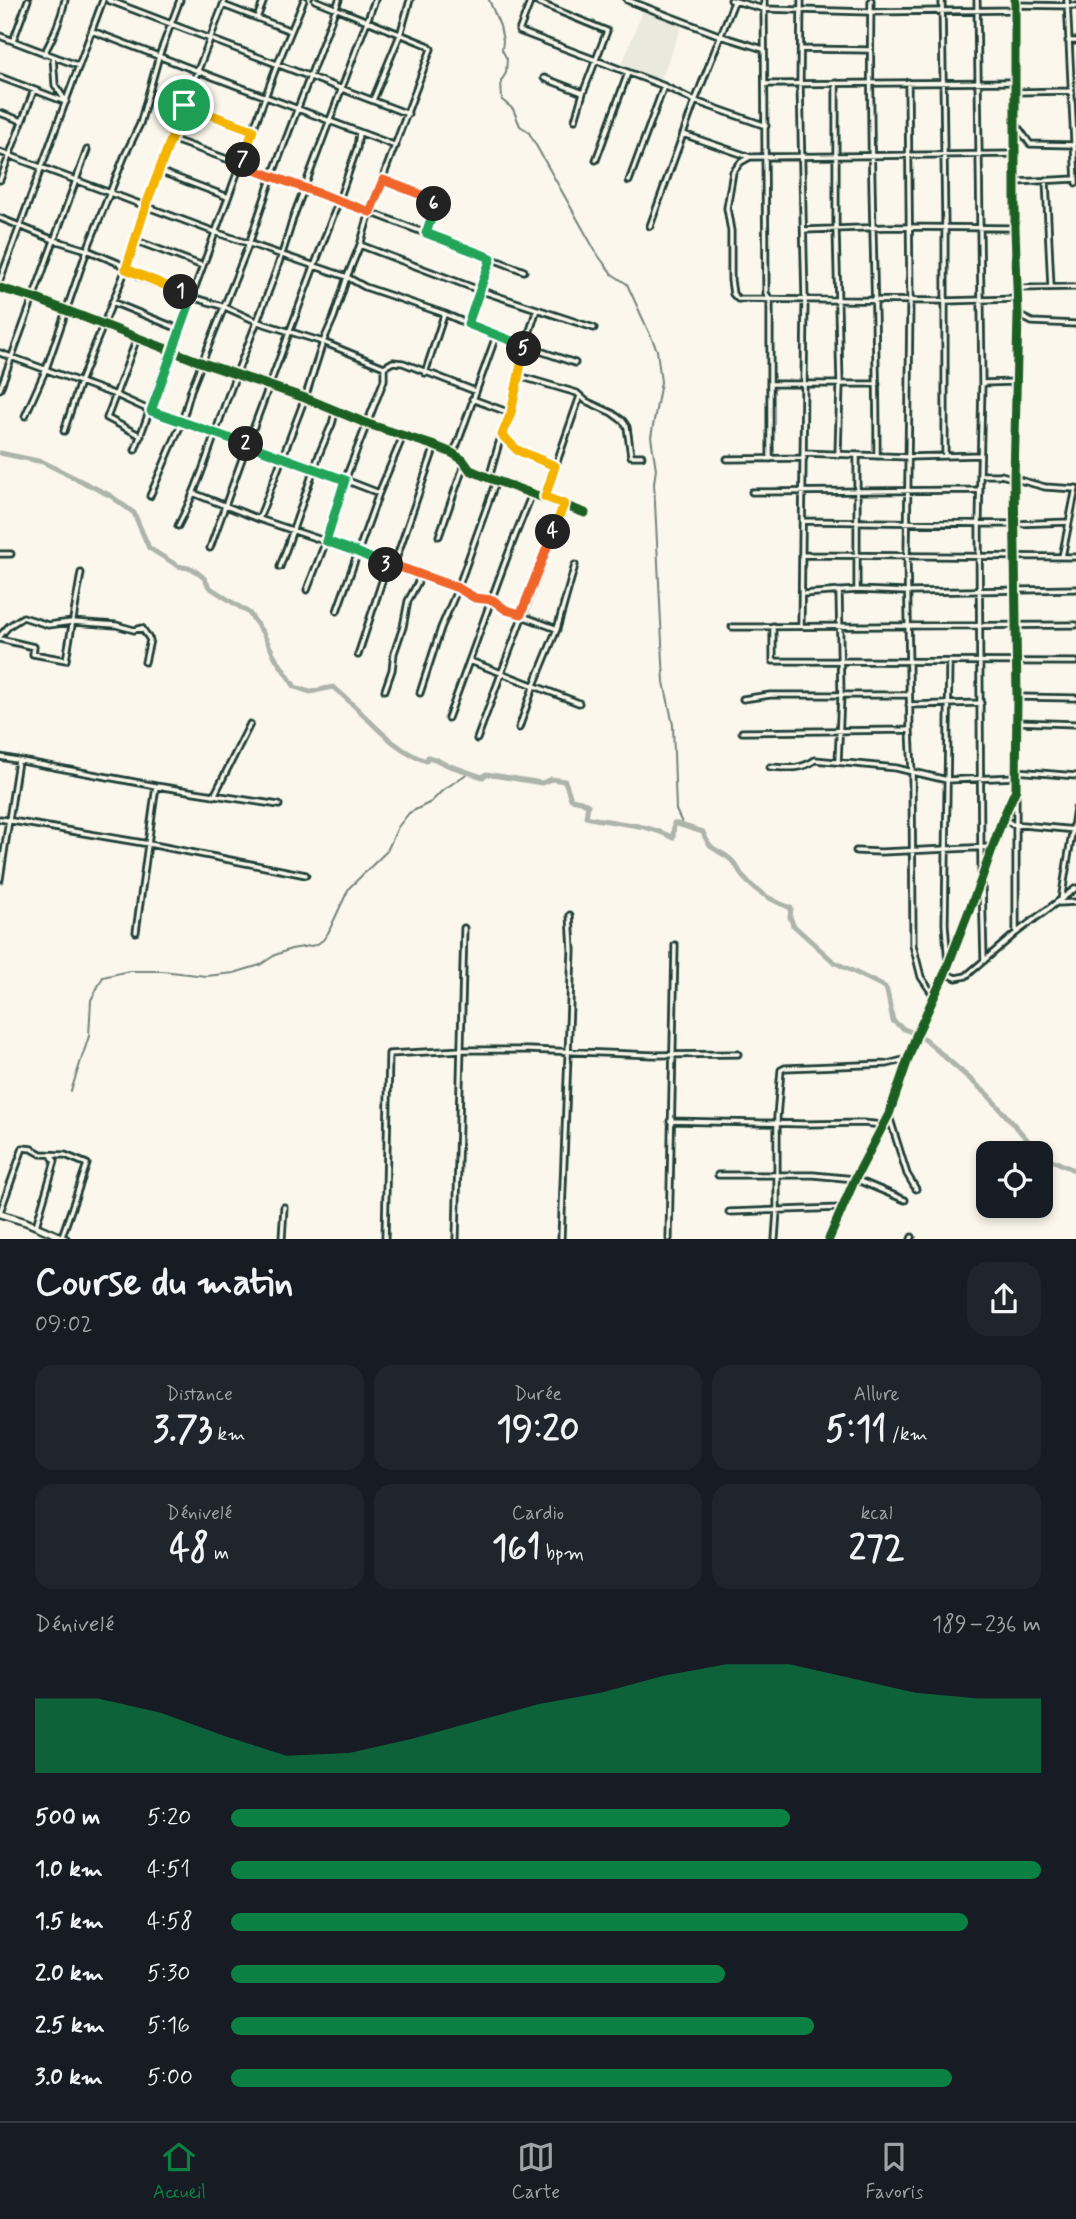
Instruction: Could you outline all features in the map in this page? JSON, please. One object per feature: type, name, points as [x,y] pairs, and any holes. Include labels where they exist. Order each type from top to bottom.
[{"type":"street","points":[[13,41],[28,0]]},
{"type":"street","points":[[44,54],[58,28],[65,0]]},
{"type":"street","points":[[0,280],[92,31],[106,0],[408,114]]},
{"type":"street","points":[[25,416],[46,369],[87,250],[140,124],[159,56],[180,0]]},
{"type":"street","points":[[257,18],[264,0]]},
{"type":"street","points":[[135,450],[277,65],[304,0]]},
{"type":"street","points":[[259,519],[431,49],[428,45],[315,0]]},
{"type":"street","points":[[150,496],[182,422],[191,390],[249,244],[339,0]]},
{"type":"street","points":[[178,526],[202,473],[236,373],[283,255],[293,218],[375,0]]},
{"type":"street","points":[[373,100],[400,35],[410,0]]},
{"type":"street","points":[[575,120],[583,93],[597,60],[607,31],[532,0],[519,31],[597,60],[628,73],[664,86],[695,101],[766,126]]},
{"type":"street","points":[[627,0],[720,36],[764,49]]},
{"type":"street","points":[[650,226],[733,0],[764,9],[870,12],[977,12],[1015,5],[1068,3],[1076,6]]},
{"type":"street","points":[[764,0],[770,458]]},
{"type":"street","points":[[800,0],[805,301],[801,626]]},
{"type":"street","points":[[871,0],[869,50],[877,456]]},
{"type":"street","points":[[942,0],[945,455]]},
{"type":"street","points":[[977,0],[982,383],[979,523],[981,880],[984,961]]},
{"type":"street","points":[[64,431],[80,382],[126,269],[146,205],[224,2],[291,31]]},
{"type":"street","points":[[1016,182],[1076,180],[1068,3]]},
{"type":"street","points":[[1015,5],[1015,228],[1018,315],[1014,478],[1016,933]]},
{"type":"street","points":[[92,31],[396,146]]},
{"type":"street","points":[[0,36],[79,66]]},
{"type":"street","points":[[1068,41],[1076,41]]},
{"type":"street","points":[[801,49],[869,50]]},
{"type":"street","points":[[53,57],[54,81],[66,102]]},
{"type":"street","points":[[596,160],[628,73]]},
{"type":"street","points":[[1070,76],[1076,76]]},
{"type":"street","points":[[0,77],[66,102]]},
{"type":"street","points":[[544,78],[583,93]]},
{"type":"street","points":[[908,82],[908,592],[913,945],[921,977],[934,996]]},
{"type":"street","points":[[766,84],[1016,82]]},
{"type":"street","points":[[836,83],[840,384],[838,455]]},
{"type":"street","points":[[629,181],[664,86]]},
{"type":"street","points":[[0,180],[34,90]]},
{"type":"street","points":[[1016,92],[1071,91]]},
{"type":"street","points":[[184,105],[253,130]]},
{"type":"street","points":[[0,113],[22,121]]},
{"type":"street","points":[[1016,124],[1030,144],[1075,145]]},
{"type":"street","points":[[210,548],[339,200],[357,148],[359,133]]},
{"type":"street","points":[[683,134],[750,157],[1016,154]]},
{"type":"street","points":[[171,139],[524,271]]},
{"type":"street","points":[[0,389],[88,150]]},
{"type":"street","points":[[0,152],[575,363]]},
{"type":"street","points":[[750,157],[741,162],[733,172],[727,208],[731,231],[731,279],[733,294],[738,299],[1017,299]]},
{"type":"street","points":[[159,171],[228,197]]},
{"type":"street","points":[[383,180],[432,200],[434,211],[426,233]]},
{"type":"street","points":[[1046,180],[1051,287]]},
{"type":"street","points":[[0,218],[117,262],[126,269],[258,322],[323,342],[384,367],[398,362],[475,391]]},
{"type":"street","points":[[804,230],[909,226],[1015,228]]},
{"type":"street","points":[[134,240],[203,266]]},
{"type":"street","points":[[360,244],[479,290],[594,328]]},
{"type":"street","points":[[468,324],[491,258]]},
{"type":"street","points":[[1017,288],[1076,286]]},
{"type":"street","points":[[0,288],[34,298],[203,363],[336,409],[368,424],[435,446],[452,453],[465,462],[470,470],[585,513]]},
{"type":"street","points":[[112,302],[179,329]]},
{"type":"street","points":[[489,478],[511,413],[525,346],[537,309]]},
{"type":"street","points":[[425,373],[445,314]]},
{"type":"street","points":[[1018,315],[1032,321],[1076,324]]},
{"type":"street","points":[[452,453],[496,336]]},
{"type":"street","points":[[137,337],[107,418],[141,436]]},
{"type":"street","points":[[0,353],[379,493]]},
{"type":"street","points":[[307,590],[345,480],[384,380],[384,367]]},
{"type":"street","points":[[519,376],[577,393],[586,401],[605,408],[627,427],[631,456],[642,456]]},
{"type":"street","points":[[982,383],[1015,383]]},
{"type":"street","points":[[771,384],[877,384]]},
{"type":"street","points":[[545,497],[580,396]]},
{"type":"street","points":[[472,399],[511,413]]},
{"type":"street","points":[[280,568],[336,409]]},
{"type":"street","points":[[502,435],[517,450],[555,466]]},
{"type":"street","points":[[337,611],[379,493],[403,436]]},
{"type":"street","points":[[394,565],[435,446]]},
{"type":"street","points":[[456,447],[457,457]]},
{"type":"street","points":[[727,459],[838,455],[980,455]]},
{"type":"street","points":[[857,455],[857,590]]},
{"type":"street","points":[[439,536],[465,462]]},
{"type":"street","points":[[981,475],[1014,478],[1045,487],[1076,488],[1062,557]]},
{"type":"street","points":[[420,693],[441,628],[496,481]]},
{"type":"street","points":[[752,492],[980,490]]},
{"type":"street","points":[[193,493],[259,519],[357,552],[387,566],[394,565],[458,588],[475,598],[493,600],[506,610],[557,629]]},
{"type":"street","points":[[448,718],[493,600],[508,551],[532,494]]},
{"type":"street","points":[[477,738],[564,504]]},
{"type":"street","points":[[803,521],[1014,524],[1069,522]]},
{"type":"street","points":[[0,554],[11,554]]},
{"type":"street","points":[[802,555],[1076,557]]},
{"type":"street","points":[[519,728],[557,629],[575,565]]},
{"type":"street","points":[[358,655],[387,566]]},
{"type":"street","points":[[81,573],[72,622],[65,660],[33,654],[34,647],[0,638],[9,626],[23,617],[48,625],[72,622],[111,624],[134,631],[142,628],[150,640],[145,662]]},
{"type":"street","points":[[385,690],[393,670],[394,653],[408,601],[419,575]]},
{"type":"street","points":[[802,594],[857,590],[980,592],[1076,589]]},
{"type":"street","points":[[838,762],[841,696],[839,591]]},
{"type":"street","points":[[732,627],[1076,625]]},
{"type":"street","points":[[774,626],[773,661],[1076,662]]},
{"type":"street","points":[[470,661],[579,702]]},
{"type":"street","points":[[948,965],[944,924],[949,662]]},
{"type":"street","points":[[743,699],[770,695],[909,695]]},
{"type":"street","points":[[1017,697],[1076,698]]},
{"type":"street","points":[[909,705],[981,704]]},
{"type":"street","points":[[1017,722],[1076,724]]},
{"type":"street","points":[[214,796],[250,724]]},
{"type":"street","points":[[742,732],[909,730]]},
{"type":"street","points":[[0,757],[214,796],[279,805]]},
{"type":"street","points":[[770,767],[800,768],[815,760],[896,768],[947,780],[981,780],[1016,774],[1076,776]]},
{"type":"street","points":[[0,879],[18,761]]},
{"type":"street","points":[[136,932],[156,786]]},
{"type":"street","points":[[830,1239],[855,1179],[889,1114],[907,1059],[945,973],[1016,789]]},
{"type":"street","points":[[1059,901],[1075,830],[1076,809]]},
{"type":"street","points":[[1003,818],[1017,825],[1075,830]]},
{"type":"street","points":[[0,819],[149,844],[306,875]]},
{"type":"street","points":[[856,851],[993,847]]},
{"type":"street","points":[[945,973],[961,978],[1076,888]]},
{"type":"street","points":[[1059,901],[1076,902]]},
{"type":"street","points":[[561,1239],[572,950],[570,915]]},
{"type":"street","points":[[456,1239],[464,928]]},
{"type":"street","points":[[669,1239],[675,945]]},
{"type":"street","points":[[385,1239],[388,1054],[461,1050],[738,1054]]},
{"type":"street","points":[[775,1239],[780,1074],[785,1068],[887,1065],[907,1059]]},
{"type":"street","points":[[889,1114],[907,1174],[916,1189]]},
{"type":"street","points":[[670,1121],[883,1125]]},
{"type":"street","points":[[23,1148],[41,1154],[65,1156],[87,1164],[63,1238],[0,1213],[23,1148]]},
{"type":"street","points":[[36,1226],[55,1161],[51,1153]]},
{"type":"street","points":[[718,1175],[813,1175],[855,1179],[905,1200]]},
{"type":"street","points":[[282,1239],[284,1207]]},
{"type":"street","points":[[729,1212],[843,1208]]},
{"type":"shaded area","points":[[643,10],[682,25],[660,82],[621,67]]},
{"type":"waterway","points":[[489,0],[500,26],[502,50],[507,59],[506,73],[501,81],[502,100],[513,109],[520,126],[528,131],[597,254],[612,274],[627,284],[657,350],[661,382],[651,437],[656,469],[654,483],[664,682],[673,725],[676,810],[683,825]]},
{"type":"waterway","points":[[0,453],[43,462],[111,496],[134,513],[149,548],[178,566],[193,569],[204,578],[209,587],[249,613],[295,687],[310,692],[333,687],[388,738],[412,755],[426,761],[428,757],[432,758],[483,777],[486,774],[542,783],[551,779],[565,781],[571,799],[588,805],[586,817],[641,827],[673,838],[674,823],[703,832],[710,845],[730,859],[753,887],[791,908],[793,925],[834,962],[885,987],[893,1021],[921,1036],[987,1094],[1028,1141]]},
{"type":"waterway","points":[[71,1091],[89,1036],[91,1000],[103,977],[129,971],[162,971],[206,976],[234,973],[260,965],[291,949],[316,945],[328,933],[349,888],[387,851],[398,827],[409,813],[431,802],[468,773]]},
{"type":"waterway","points":[[1053,1160],[1076,1171]]},
{"type":"cycle path","points":[[829,1239],[855,1179],[889,1114],[916,1036],[945,973],[1016,789],[1014,478],[1018,315],[1015,228],[1015,0]]},
{"type":"cycle path","points":[[0,288],[34,298],[368,424],[435,446],[463,460],[470,470],[585,513]]},
{"type":"route","points":[[184,105],[253,130],[241,165],[370,212],[383,180],[421,194],[432,200],[434,205],[426,233],[491,258],[468,324],[525,346],[511,413],[502,435],[517,450],[555,466],[545,497],[564,504],[521,614],[506,610],[493,600],[475,598],[458,588],[394,565],[387,566],[326,541],[345,480],[151,411],[192,297],[126,269],[146,205],[184,105]]}]
